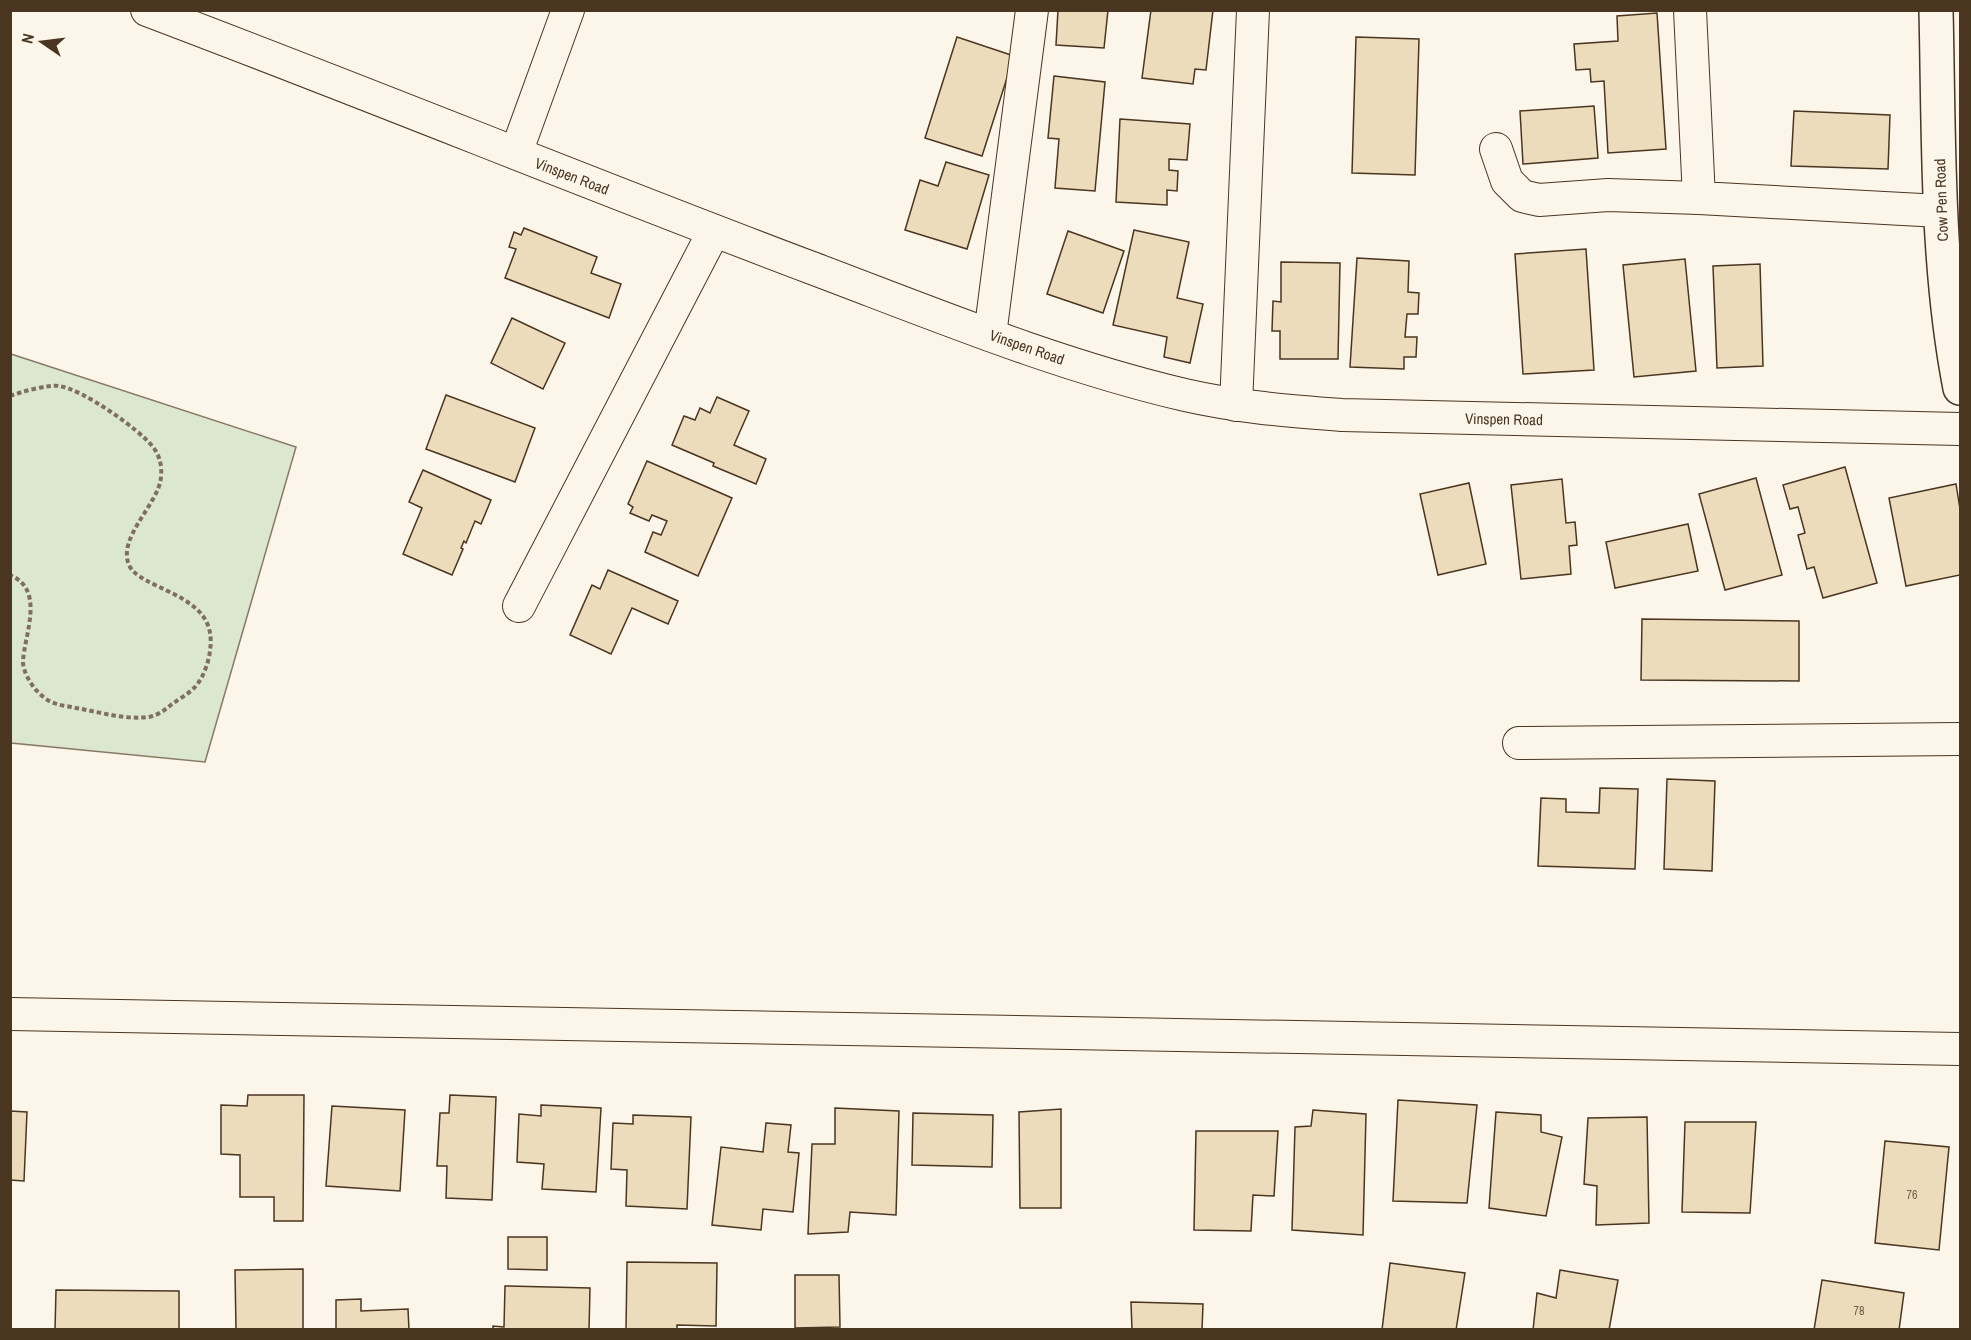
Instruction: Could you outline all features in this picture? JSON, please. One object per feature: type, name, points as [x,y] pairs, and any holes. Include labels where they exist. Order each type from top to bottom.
[{"type":"main road","name":"Cow Pen Road","points":[[1936,10],[1940,211],[1945,291],[1960,388]]},
{"type":"street","name":"Vinspen Road","points":[[147,10],[278,59],[714,231],[990,335],[1103,372],[1184,394],[1236,405],[1342,415],[1960,429]]},
{"type":"street","points":[[516,153],[568,10]]},
{"type":"street","points":[[990,335],[1032,10]]},
{"type":"street","points":[[1236,405],[1253,10]]},
{"type":"street","points":[[1690,10],[1699,198]]},
{"type":"street","points":[[1496,149],[1507,181],[1522,196],[1539,200],[1608,195],[1940,211]]},
{"type":"street","points":[[519,606],[714,231]]},
{"type":"street","points":[[1519,743],[1960,739]]},
{"type":"street","points":[[10,1014],[1960,1049]]},
{"type":"path","points":[[10,396],[57,385],[81,393],[136,431],[153,448],[161,461],[161,479],[132,534],[128,552],[130,565],[140,576],[175,594],[205,619],[210,630],[211,643],[204,672],[194,688],[161,712],[150,717],[127,718],[54,704],[30,683],[23,664],[32,609],[28,591],[10,575]]},
{"type":"green space","points":[[11,354],[296,447],[205,762],[11,743]]},
{"type":"building","points":[[1058,10],[1108,10],[1104,48],[1056,45]]},
{"type":"building","points":[[1151,10],[1213,10],[1206,70],[1195,69],[1193,84],[1142,78]]},
{"type":"building","points":[[1657,13],[1666,149],[1608,153],[1604,81],[1591,82],[1590,69],[1576,70],[1574,44],[1618,41],[1617,16]]},
{"type":"building","points":[[957,37],[1014,56],[982,156],[925,138]]},
{"type":"building","points":[[1356,37],[1419,39],[1415,175],[1352,173]]},
{"type":"building","points":[[1054,76],[1105,82],[1095,191],[1055,188],[1059,139],[1048,138]]},
{"type":"building","points":[[1594,106],[1598,158],[1523,164],[1520,111]]},
{"type":"building","points":[[1794,111],[1890,115],[1888,169],[1791,166]]},
{"type":"building","points":[[1120,119],[1190,124],[1187,160],[1169,159],[1169,170],[1178,171],[1177,191],[1167,190],[1167,205],[1116,202]]},
{"type":"building","points":[[946,162],[989,175],[967,249],[905,230],[920,180],[938,186]]},
{"type":"building","points":[[524,228],[597,257],[591,273],[621,284],[609,318],[505,278],[516,249],[509,247],[514,232],[521,235]]},
{"type":"building","points":[[1134,230],[1189,242],[1177,298],[1203,304],[1190,363],[1164,357],[1167,337],[1113,325]]},
{"type":"building","points":[[1068,231],[1124,251],[1103,313],[1047,294]]},
{"type":"building","points":[[1586,249],[1594,370],[1523,374],[1515,254]]},
{"type":"building","points":[[1357,258],[1409,261],[1408,292],[1419,293],[1418,314],[1407,314],[1405,337],[1417,337],[1416,357],[1404,357],[1404,369],[1350,367]]},
{"type":"building","points":[[1685,259],[1696,371],[1634,377],[1623,265]]},
{"type":"building","points":[[1281,262],[1340,263],[1338,359],[1280,359],[1280,331],[1272,331],[1273,301],[1281,302]]},
{"type":"building","points":[[1760,264],[1763,366],[1717,368],[1713,266]]},
{"type":"building","points":[[512,318],[565,343],[543,389],[491,363]]},
{"type":"building","points":[[446,395],[535,428],[515,482],[426,449]]},
{"type":"building","points":[[717,397],[749,411],[734,445],[766,459],[756,484],[672,445],[684,416],[695,420],[700,408],[710,413]]},
{"type":"building","points":[[647,461],[732,498],[698,576],[645,552],[653,532],[661,535],[667,521],[652,515],[649,521],[630,513],[633,507],[628,504]]},
{"type":"building","points":[[1845,467],[1877,583],[1823,598],[1814,567],[1807,569],[1798,535],[1805,533],[1798,507],[1790,509],[1783,485]]},
{"type":"building","points":[[423,470],[491,500],[481,524],[475,521],[466,543],[464,541],[452,575],[403,554],[422,508],[409,502]]},
{"type":"building","points":[[1756,478],[1782,575],[1725,590],[1699,494]]},
{"type":"building","points":[[1562,479],[1566,523],[1575,522],[1577,545],[1569,546],[1571,574],[1521,579],[1511,485]]},
{"type":"building","points":[[1469,483],[1486,564],[1438,575],[1420,494]]},
{"type":"building","points":[[1956,484],[1960,509],[1960,575],[1906,586],[1889,498]]},
{"type":"building","points":[[1688,524],[1698,571],[1615,588],[1606,542]]},
{"type":"building","points":[[608,570],[678,601],[668,624],[632,608],[611,654],[570,635],[592,585],[600,589]]},
{"type":"building","points":[[1642,619],[1799,621],[1799,681],[1641,680]]},
{"type":"building","points":[[1667,779],[1715,781],[1712,871],[1664,869]]},
{"type":"building","points":[[1600,788],[1638,789],[1635,869],[1538,866],[1541,798],[1566,799],[1566,812],[1599,813]]},
{"type":"building","points":[[248,1095],[304,1095],[303,1221],[274,1221],[274,1197],[240,1197],[240,1155],[221,1154],[221,1105],[247,1106]]},
{"type":"building","points":[[450,1095],[496,1097],[492,1200],[446,1198],[447,1166],[437,1166],[440,1113],[449,1113]]},
{"type":"building","points":[[1398,1100],[1477,1105],[1467,1203],[1393,1201]]},
{"type":"building","points":[[541,1105],[601,1108],[596,1192],[542,1189],[544,1164],[517,1162],[519,1114],[541,1116]]},
{"type":"building","points":[[332,1106],[405,1110],[400,1191],[326,1186]]},
{"type":"building","points":[[835,1108],[899,1111],[896,1215],[850,1212],[848,1232],[808,1234],[812,1144],[835,1144]]},
{"type":"building","points":[[1061,1109],[1061,1208],[1020,1208],[1019,1112]]},
{"type":"building","points":[[1313,1110],[1366,1114],[1363,1235],[1292,1230],[1295,1127],[1311,1126]]},
{"type":"building","points":[[10,1111],[27,1112],[24,1181],[10,1180]]},
{"type":"building","points":[[1496,1112],[1541,1115],[1541,1132],[1562,1137],[1546,1216],[1489,1208]]},
{"type":"building","points":[[913,1113],[993,1115],[992,1167],[912,1165]]},
{"type":"building","points":[[633,1115],[691,1117],[687,1209],[626,1206],[627,1170],[611,1169],[613,1123],[633,1124]]},
{"type":"building","points":[[1647,1117],[1649,1223],[1596,1225],[1597,1186],[1584,1184],[1588,1118]]},
{"type":"building","points":[[1685,1122],[1756,1122],[1750,1213],[1682,1212]]},
{"type":"building","points":[[766,1123],[791,1125],[788,1152],[799,1153],[793,1212],[763,1209],[761,1230],[712,1225],[721,1147],[763,1152]]},
{"type":"building","points":[[1196,1131],[1278,1131],[1274,1196],[1253,1195],[1251,1231],[1194,1230]]},
{"type":"building","points":[[1885,1141],[1949,1147],[1939,1250],[1875,1243]]},
{"type":"building","points":[[508,1237],[547,1237],[547,1270],[508,1269]]},
{"type":"building","points":[[627,1262],[717,1263],[716,1326],[677,1325],[677,1330],[626,1330]]},
{"type":"building","points":[[1390,1263],[1465,1273],[1456,1330],[1382,1330]]},
{"type":"building","points":[[303,1269],[303,1330],[236,1330],[235,1270]]},
{"type":"building","points":[[1560,1270],[1618,1280],[1609,1330],[1533,1330],[1537,1293],[1556,1298]]},
{"type":"building","points":[[795,1275],[839,1275],[840,1327],[795,1328]]},
{"type":"building","points":[[1822,1280],[1904,1293],[1899,1330],[1814,1330]]},
{"type":"building","points":[[505,1286],[590,1288],[589,1330],[493,1330],[493,1326],[504,1327]]},
{"type":"building","points":[[56,1290],[179,1291],[179,1330],[55,1330]]},
{"type":"building","points":[[361,1299],[361,1311],[408,1309],[409,1330],[336,1330],[336,1300]]},
{"type":"building","points":[[1131,1302],[1203,1304],[1202,1330],[1132,1330]]}]
